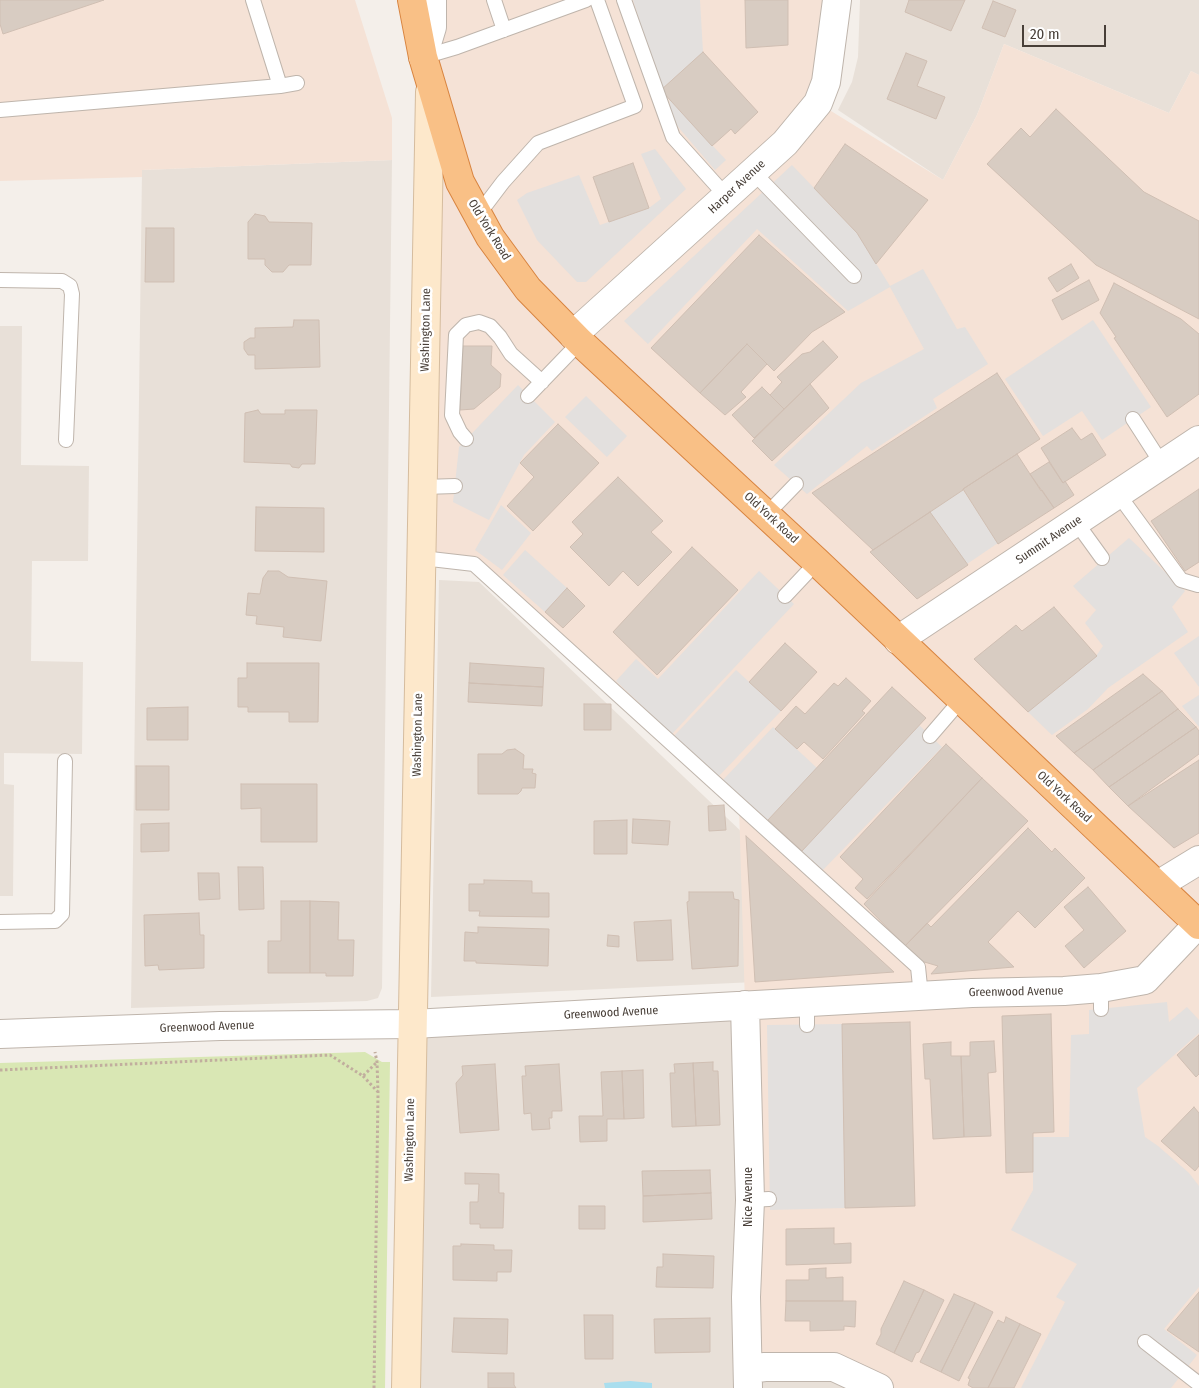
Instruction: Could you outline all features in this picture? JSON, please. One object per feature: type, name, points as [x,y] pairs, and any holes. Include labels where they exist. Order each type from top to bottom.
[{"type":"highway","name":"Old York Road","points":[[391,0],[405,33],[427,69]]},
{"type":"highway","name":"Old York Road","points":[[412,0],[427,69],[460,182],[490,237],[528,289],[576,338],[767,514],[1198,925]]},
{"type":"main road","name":"Washington Lane","points":[[406,1388],[424,487],[427,69]]},
{"type":"street","name":"Washington Lane","points":[[427,69],[432,26],[432,0]]},
{"type":"street","name":"Harper Avenue","points":[[576,338],[785,143],[818,103],[826,82],[837,0]]},
{"type":"street","name":"Summit Avenue","points":[[898,640],[1199,440]]},
{"type":"street","points":[[1158,885],[1199,860]]},
{"type":"street","name":"Greenwood Avenue","points":[[0,1034],[220,1026],[412,1024],[745,1005],[807,1013],[921,996],[972,993],[1064,991],[1101,998],[1145,980],[1198,925]]},
{"type":"street","name":"Nice Avenue","points":[[745,1005],[760,1200],[746,1297],[748,1378]]},
{"type":"street","points":[[748,1378],[765,1367],[834,1367],[866,1385]]},
{"type":"lane","points":[[253,0],[280,86]]},
{"type":"lane","points":[[494,0],[504,30]]},
{"type":"lane","points":[[478,215],[503,182],[538,143],[635,106],[597,0]]},
{"type":"lane","points":[[624,0],[672,137],[727,197]]},
{"type":"lane","points":[[427,69],[457,47],[578,1]]},
{"type":"lane","points":[[0,110],[297,83]]},
{"type":"lane","points":[[753,172],[854,276]]},
{"type":"lane","points":[[0,280],[62,281],[70,286],[72,294],[66,440]]},
{"type":"lane","points":[[466,439],[460,432],[452,415],[456,335],[466,325],[478,322],[490,326],[511,354],[542,382]]},
{"type":"lane","points":[[528,396],[542,382],[576,338]]},
{"type":"lane","points":[[1133,419],[1162,464]]},
{"type":"lane","points":[[767,514],[796,484]]},
{"type":"lane","points":[[424,487],[454,486]]},
{"type":"lane","points":[[1118,494],[1181,580],[1198,585]]},
{"type":"lane","points":[[1076,522],[1102,558]]},
{"type":"lane","points":[[422,558],[474,564],[742,802],[918,967],[921,996]]},
{"type":"lane","points":[[785,596],[817,562]]},
{"type":"lane","points":[[930,736],[962,700]]},
{"type":"lane","points":[[0,922],[55,921],[62,914],[65,761]]},
{"type":"lane","points":[[1145,1342],[1199,1384]]},
{"type":"path","points":[[374,1388],[378,1093],[375,1050]]},
{"type":"path","points":[[0,1070],[330,1055],[362,1076],[378,1093]]},
{"type":"path","points":[[362,1076],[377,1062]]},
{"type":"shaded area","points":[[0,0],[355,0],[392,118],[392,160],[142,170],[142,177],[0,181]]},
{"type":"shaded area","points":[[428,0],[835,0],[818,103],[943,180],[977,115],[1004,44],[1169,113],[1191,71],[1199,75],[1199,1388],[879,1388],[834,1367],[748,1369],[745,1005],[739,806],[474,564],[422,558]]},
{"type":"shaded area","points":[[633,0],[700,0],[703,52],[661,90]]},
{"type":"shaded area","points":[[860,0],[1199,0],[1199,75],[1191,71],[1169,113],[1004,44],[977,115],[943,180],[838,110],[852,82],[858,57]]},
{"type":"shaded area","points":[[669,99],[726,160],[715,170],[673,121]]},
{"type":"shaded area","points":[[655,149],[686,189],[586,282],[577,282],[537,240],[517,200],[527,193],[579,175],[600,225],[649,208],[661,199],[641,154]]},
{"type":"shaded area","points":[[392,160],[382,988],[378,998],[367,1001],[131,1008],[142,170]]},
{"type":"shaded area","points":[[792,165],[857,233],[890,286],[923,269],[957,329],[965,327],[988,364],[933,399],[937,408],[872,451],[867,446],[807,494],[774,465],[861,383],[924,349],[890,287],[848,311],[757,229],[648,344],[624,321]]},
{"type":"shaded area","points":[[1093,320],[1151,407],[1102,440],[1082,411],[1043,436],[1005,379]]},
{"type":"shaded area","points":[[0,326],[22,326],[21,465],[89,466],[88,561],[32,561],[31,661],[83,662],[82,754],[4,753],[4,784],[14,785],[13,896],[0,896]]},
{"type":"shaded area","points":[[518,385],[555,422],[524,455],[489,520],[453,502],[459,447]]},
{"type":"shaded area","points":[[586,396],[627,436],[607,457],[565,417]]},
{"type":"shaded area","points":[[963,490],[998,543],[967,564],[930,512]]},
{"type":"shaded area","points":[[501,505],[531,533],[502,570],[475,550]]},
{"type":"shaded area","points":[[1129,538],[1185,591],[1172,607],[1188,632],[1108,688],[1088,709],[1052,735],[1028,712],[1096,656],[1103,646],[1085,623],[1096,610],[1073,586]]},
{"type":"shaded area","points":[[525,550],[567,588],[545,612],[503,575]]},
{"type":"shaded area","points":[[759,571],[794,604],[672,734],[616,681],[636,659],[658,679]]},
{"type":"shaded area","points":[[439,580],[479,582],[746,836],[755,982],[431,997]]},
{"type":"shaded area","points":[[1199,636],[1199,687],[1174,653]]},
{"type":"shaded area","points":[[736,670],[781,711],[718,777],[674,736]]},
{"type":"shaded area","points":[[1199,695],[1199,727],[1182,706]]},
{"type":"shaded area","points":[[919,725],[942,747],[822,871],[802,851]]},
{"type":"shaded area","points":[[773,727],[817,768],[768,820],[723,780]]},
{"type":"shaded area","points":[[1167,1002],[1169,1022],[1187,1007],[1199,1020],[1199,1033],[1137,1088],[1145,1137],[1189,1173],[1199,1186],[1199,1287],[1164,1329],[1197,1355],[1171,1388],[1021,1388],[1065,1302],[1056,1297],[1077,1264],[1011,1230],[1033,1190],[1033,1137],[1069,1137],[1071,1035],[1089,1034],[1089,1010]]},
{"type":"shaded area","points":[[745,1005],[834,1367],[879,1388],[409,1388],[413,1024]]},
{"type":"shaded area","points":[[842,1024],[845,1208],[770,1210],[767,1025]]},
{"type":"green space","points":[[365,1052],[382,1062],[390,1062],[385,1388],[0,1388],[0,1063]]},
{"type":"water","points":[[630,1381],[652,1383],[652,1388],[605,1388],[604,1383]]},
{"type":"building","points":[[0,0],[104,0],[3,34],[0,24]]},
{"type":"building","points":[[745,0],[788,0],[788,45],[746,48]]},
{"type":"building","points":[[909,0],[965,0],[951,31],[905,12]]},
{"type":"building","points":[[993,1],[1016,10],[1005,37],[982,28]]},
{"type":"building","points":[[703,52],[758,112],[735,134],[731,129],[712,146],[661,90]]},
{"type":"building","points":[[906,53],[927,61],[917,86],[945,97],[936,119],[887,99]]},
{"type":"building","points":[[1056,109],[1144,192],[1199,221],[1199,319],[1096,265],[987,164],[1021,128],[1030,137]]},
{"type":"building","points":[[845,144],[928,200],[876,264],[857,233],[814,188]]},
{"type":"building","points":[[633,163],[649,208],[609,222],[593,177]]},
{"type":"building","points":[[255,214],[265,216],[269,222],[312,223],[311,265],[289,265],[283,272],[272,272],[265,265],[265,259],[248,259],[248,222]]},
{"type":"building","points":[[146,228],[174,228],[174,282],[145,282]]},
{"type":"building","points":[[759,235],[845,312],[812,332],[774,371],[747,344],[700,393],[651,348]]},
{"type":"building","points":[[1071,264],[1079,278],[1057,292],[1048,278]]},
{"type":"building","points":[[1089,280],[1099,300],[1062,320],[1052,300]]},
{"type":"building","points":[[1114,283],[1181,319],[1199,334],[1199,394],[1167,417],[1114,338],[1116,337],[1100,313]]},
{"type":"building","points":[[294,320],[319,320],[320,367],[255,369],[255,355],[248,355],[244,349],[244,342],[250,338],[255,338],[255,328],[293,327]]},
{"type":"building","points":[[823,341],[838,357],[784,409],[770,395],[782,382],[777,377],[802,354],[810,352]]},
{"type":"building","points":[[747,344],[767,364],[741,392],[746,397],[725,415],[700,393]]},
{"type":"building","points":[[463,346],[492,346],[491,365],[501,374],[500,387],[474,409],[460,410]]},
{"type":"building","points":[[997,373],[1040,439],[873,550],[812,493]]},
{"type":"building","points":[[810,384],[829,408],[772,461],[752,441]]},
{"type":"building","points":[[762,387],[784,409],[754,438],[732,415]]},
{"type":"building","points":[[258,410],[261,414],[285,414],[285,410],[317,410],[315,464],[302,464],[299,468],[292,467],[290,464],[244,462],[245,413]]},
{"type":"building","points":[[558,424],[599,463],[533,531],[507,506],[534,477],[520,463]]},
{"type":"building","points":[[1072,428],[1081,440],[1092,433],[1106,455],[1063,483],[1041,448]]},
{"type":"building","points":[[1017,454],[1054,508],[998,544],[963,489]]},
{"type":"building","points":[[1049,462],[1063,483],[1065,481],[1074,495],[1054,508],[1030,474]]},
{"type":"building","points":[[618,477],[663,521],[651,532],[672,552],[638,586],[623,571],[609,586],[570,547],[583,534],[572,522]]},
{"type":"building","points":[[1199,489],[1199,562],[1185,571],[1151,521]]},
{"type":"building","points":[[256,507],[324,508],[324,552],[255,551]]},
{"type":"building","points":[[930,512],[968,565],[917,599],[870,552]]},
{"type":"building","points":[[692,547],[738,590],[657,675],[613,632]]},
{"type":"building","points":[[268,571],[279,571],[288,577],[327,581],[321,641],[283,637],[284,627],[256,624],[257,616],[246,615],[248,593],[260,594],[263,578]]},
{"type":"building","points":[[567,588],[585,606],[563,628],[545,612]]},
{"type":"building","points":[[1054,607],[1097,656],[1028,712],[974,659],[1016,625],[1022,631]]},
{"type":"building","points":[[785,643],[817,672],[781,711],[749,682]]},
{"type":"building","points":[[247,663],[319,663],[318,722],[289,722],[289,712],[248,712],[248,707],[238,707],[238,678],[247,678]]},
{"type":"building","points":[[470,663],[544,668],[543,687],[469,683]]},
{"type":"building","points":[[1143,674],[1162,691],[1074,753],[1056,736]]},
{"type":"building","points":[[846,678],[871,701],[862,711],[865,713],[823,759],[804,742],[797,749],[775,729],[796,706],[805,714],[834,683],[838,686]]},
{"type":"building","points":[[469,683],[543,687],[542,706],[468,702]]},
{"type":"building","points":[[892,687],[926,718],[802,851],[768,820]]},
{"type":"building","points":[[1162,691],[1178,709],[1093,770],[1074,753]]},
{"type":"building","points":[[584,704],[611,704],[611,730],[584,730]]},
{"type":"building","points":[[188,707],[188,740],[147,740],[147,708]]},
{"type":"building","points":[[1178,709],[1196,727],[1109,787],[1093,770]]},
{"type":"building","points":[[1196,727],[1199,731],[1199,754],[1128,806],[1109,787]]},
{"type":"building","points":[[946,744],[982,778],[867,899],[855,888],[863,879],[840,857]]},
{"type":"building","points":[[515,749],[524,755],[523,769],[533,769],[532,773],[536,774],[535,788],[522,788],[518,794],[478,794],[478,754],[502,754],[507,750]]},
{"type":"building","points":[[1199,760],[1199,833],[1174,848],[1128,806]]},
{"type":"building","points":[[136,766],[169,766],[169,810],[136,810]]},
{"type":"building","points":[[982,778],[1028,821],[905,946],[864,904]]},
{"type":"building","points":[[241,784],[317,784],[317,842],[261,842],[261,808],[241,809]]},
{"type":"building","points":[[724,805],[726,830],[709,831],[708,806]]},
{"type":"building","points":[[633,819],[670,821],[668,845],[632,843]]},
{"type":"building","points":[[627,820],[627,854],[594,854],[594,821]]},
{"type":"building","points":[[169,823],[169,851],[141,852],[141,824]]},
{"type":"building","points":[[1028,828],[1052,852],[1055,848],[1085,878],[1035,928],[1018,911],[988,942],[1014,967],[931,974],[938,966],[921,961],[905,946],[927,923],[931,927]]},
{"type":"building","points":[[746,836],[894,972],[755,982]]},
{"type":"building","points":[[238,867],[263,867],[264,909],[239,910]]},
{"type":"building","points":[[198,873],[219,873],[220,899],[199,900]]},
{"type":"building","points":[[484,880],[532,881],[532,893],[549,893],[549,917],[479,916],[480,911],[469,911],[469,884],[484,884]]},
{"type":"building","points":[[1088,887],[1126,931],[1084,968],[1065,946],[1084,930],[1064,907]]},
{"type":"building","points":[[689,892],[733,892],[734,899],[739,900],[738,966],[692,969],[687,902],[689,901]]},
{"type":"building","points":[[281,901],[310,901],[310,973],[268,973],[268,941],[281,941]]},
{"type":"building","points":[[310,901],[339,902],[338,940],[354,940],[353,976],[326,976],[326,973],[310,973]]},
{"type":"building","points":[[199,913],[200,935],[204,935],[204,968],[159,970],[158,965],[145,966],[144,915]]},
{"type":"building","points":[[671,920],[673,960],[637,961],[634,922]]},
{"type":"building","points":[[478,927],[549,929],[548,966],[464,961],[465,932],[478,933]]},
{"type":"building","points":[[608,935],[619,936],[619,947],[607,946]]},
{"type":"building","points":[[1051,1014],[1054,1132],[1033,1133],[1033,1172],[1006,1173],[1002,1016]]},
{"type":"building","points":[[910,1022],[915,1206],[845,1208],[842,1024]]},
{"type":"building","points":[[1199,1035],[1199,1074],[1196,1077],[1177,1055]]},
{"type":"building","points":[[994,1041],[996,1072],[988,1073],[991,1136],[964,1137],[961,1056],[970,1056],[970,1042]]},
{"type":"building","points":[[951,1042],[951,1056],[961,1056],[964,1137],[933,1139],[930,1079],[925,1079],[923,1044]]},
{"type":"building","points":[[713,1062],[713,1071],[718,1071],[720,1125],[696,1126],[693,1063]]},
{"type":"building","points":[[693,1063],[696,1126],[672,1127],[670,1073],[675,1073],[674,1064]]},
{"type":"building","points":[[495,1064],[499,1130],[460,1133],[456,1083],[463,1075],[462,1066]]},
{"type":"building","points":[[559,1064],[562,1111],[552,1111],[552,1118],[549,1118],[550,1129],[532,1130],[531,1113],[524,1114],[522,1076],[526,1076],[525,1066]]},
{"type":"building","points":[[643,1070],[644,1118],[624,1119],[622,1071]]},
{"type":"building","points":[[622,1071],[624,1119],[607,1119],[607,1141],[580,1142],[579,1116],[603,1116],[601,1072]]},
{"type":"building","points":[[1194,1107],[1199,1113],[1199,1166],[1195,1171],[1161,1141]]},
{"type":"building","points":[[710,1170],[711,1193],[643,1196],[642,1171]]},
{"type":"building","points":[[465,1173],[499,1174],[499,1193],[504,1193],[503,1228],[480,1228],[480,1224],[470,1224],[470,1202],[478,1202],[479,1184],[465,1184]]},
{"type":"building","points":[[711,1193],[712,1219],[643,1222],[643,1196]]},
{"type":"building","points":[[579,1206],[605,1206],[605,1229],[579,1229]]},
{"type":"building","points":[[834,1228],[834,1244],[851,1243],[851,1263],[786,1265],[786,1229]]},
{"type":"building","points":[[461,1244],[494,1245],[494,1250],[512,1250],[511,1272],[497,1272],[497,1281],[453,1280],[453,1246],[461,1246]]},
{"type":"building","points":[[663,1254],[714,1256],[713,1288],[656,1287],[657,1267],[663,1267]]},
{"type":"building","points":[[826,1268],[826,1278],[843,1277],[843,1301],[786,1301],[786,1280],[809,1280],[809,1269]]},
{"type":"building","points":[[904,1281],[924,1290],[894,1353],[876,1344],[881,1334],[881,1329]]},
{"type":"building","points":[[924,1290],[944,1300],[919,1352],[916,1353],[912,1362],[894,1353]]},
{"type":"building","points":[[1199,1292],[1199,1352],[1167,1330]]},
{"type":"building","points":[[954,1294],[975,1303],[941,1372],[920,1362]]},
{"type":"building","points":[[786,1301],[856,1301],[855,1327],[844,1326],[844,1330],[810,1331],[810,1321],[785,1321]]},
{"type":"building","points":[[975,1303],[993,1312],[959,1381],[941,1372]]},
{"type":"building","points":[[584,1315],[613,1315],[613,1359],[585,1359]]},
{"type":"building","points":[[1006,1317],[1020,1324],[988,1388],[973,1388],[968,1385],[970,1379],[968,1378],[998,1320],[1004,1323]]},
{"type":"building","points":[[454,1318],[508,1319],[507,1354],[452,1352]]},
{"type":"building","points":[[710,1318],[710,1352],[655,1353],[654,1319]]},
{"type":"building","points":[[1020,1324],[1041,1334],[1014,1388],[988,1388]]},
{"type":"building","points":[[488,1373],[514,1373],[514,1385],[516,1388],[488,1388]]}]
